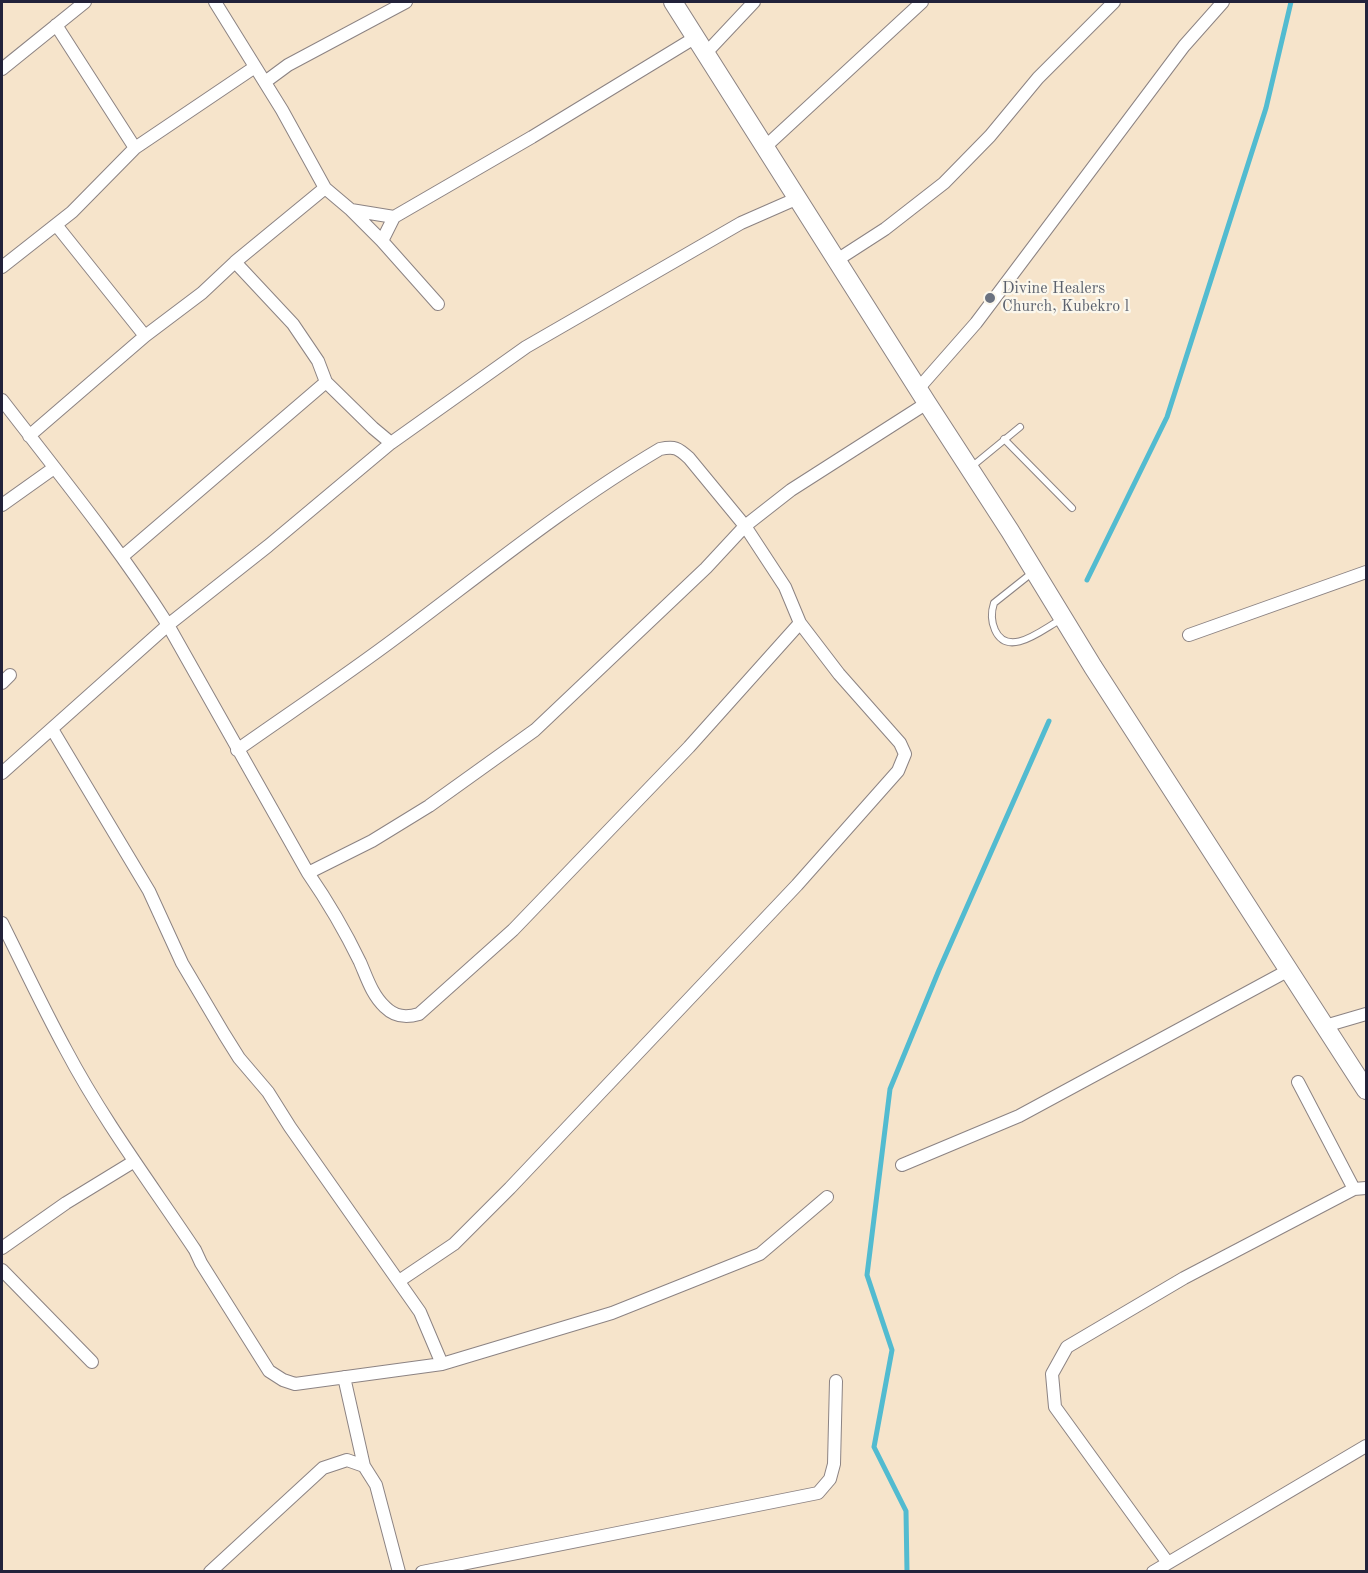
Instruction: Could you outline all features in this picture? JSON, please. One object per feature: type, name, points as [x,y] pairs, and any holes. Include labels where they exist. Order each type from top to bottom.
[{"type":"main road","points":[[673,2],[1366,1090]]},
{"type":"street","points":[[2,69],[85,2]]},
{"type":"street","points":[[214,2],[265,82],[325,188],[382,241],[438,304]]},
{"type":"street","points":[[265,82],[288,65],[406,2]]},
{"type":"street","points":[[706,53],[754,2]]},
{"type":"street","points":[[765,147],[922,2]]},
{"type":"street","points":[[837,260],[885,229],[944,183],[990,136],[1038,78],[1114,2]]},
{"type":"street","points":[[308,873],[372,841],[429,806],[535,730],[705,568],[745,526],[922,396],[1184,46],[1223,2]]},
{"type":"street","points":[[56,25],[135,148]]},
{"type":"street","points":[[382,241],[394,217],[696,37]]},
{"type":"street","points":[[2,267],[57,226],[135,148],[255,68]]},
{"type":"street","points":[[29,436],[145,336],[202,293],[235,262],[325,188]]},
{"type":"street","points":[[2,773],[168,625],[268,546],[391,443],[526,347],[741,223],[798,198]]},
{"type":"street","points":[[351,210],[394,217]]},
{"type":"street","points":[[57,226],[145,336]]},
{"type":"street","points":[[235,262],[293,324],[318,361],[326,382],[391,443]]},
{"type":"street","points":[[123,556],[326,382]]},
{"type":"street","points":[[2,400],[123,556],[168,625],[308,873],[330,904],[361,963],[372,990],[384,1007],[398,1016],[408,1017],[419,1014],[513,930],[689,747],[800,623]]},
{"type":"street","points":[[237,750],[395,639],[552,520],[618,474],[660,449],[678,448],[689,458],[745,526],[785,587],[800,623],[839,674],[900,743],[904,753],[898,771],[797,885],[502,1196],[454,1244],[399,1281]]},
{"type":"street","points":[[2,506],[54,468]]},
{"type":"street","points":[[1189,635],[1366,572]]},
{"type":"street","points":[[52,729],[149,891],[182,963],[224,1034],[239,1058],[268,1092],[420,1312],[442,1364]]},
{"type":"street","points":[[2,923],[66,1050],[133,1162],[195,1250],[269,1371],[295,1384],[442,1364],[612,1313],[760,1254],[828,1197]]},
{"type":"street","points":[[902,1165],[1019,1116],[1289,970]]},
{"type":"street","points":[[1325,1026],[1366,1014]]},
{"type":"street","points":[[1168,1563],[1055,1407],[1052,1374],[1067,1347],[1184,1278],[1360,1188],[1298,1082]]},
{"type":"street","points":[[2,1248],[66,1203],[133,1162]]},
{"type":"street","points":[[2,1270],[92,1362]]},
{"type":"street","points":[[344,1377],[364,1466],[376,1485],[399,1572]]},
{"type":"street","points":[[422,1572],[818,1493],[831,1479],[834,1464],[836,1381]]},
{"type":"street","points":[[1153,1572],[1366,1446]]},
{"type":"street","points":[[210,1572],[323,1468],[347,1460],[364,1466]]},
{"type":"lane","points":[[969,468],[1020,427]]},
{"type":"lane","points":[[1004,439],[1072,508]]},
{"type":"lane","points":[[1035,571],[994,603],[992,620],[996,632],[1002,640],[1012,644],[1064,618]]},
{"type":"waterway","points":[[1087,580],[1167,417],[1266,108],[1291,2]]},
{"type":"waterway","points":[[907,1572],[906,1511],[874,1447],[892,1350],[867,1275],[890,1089],[939,970],[1049,721]]},
{"type":"place","name":"Divine Healers Church, Kubekro l","points":[[990,298]]}]
